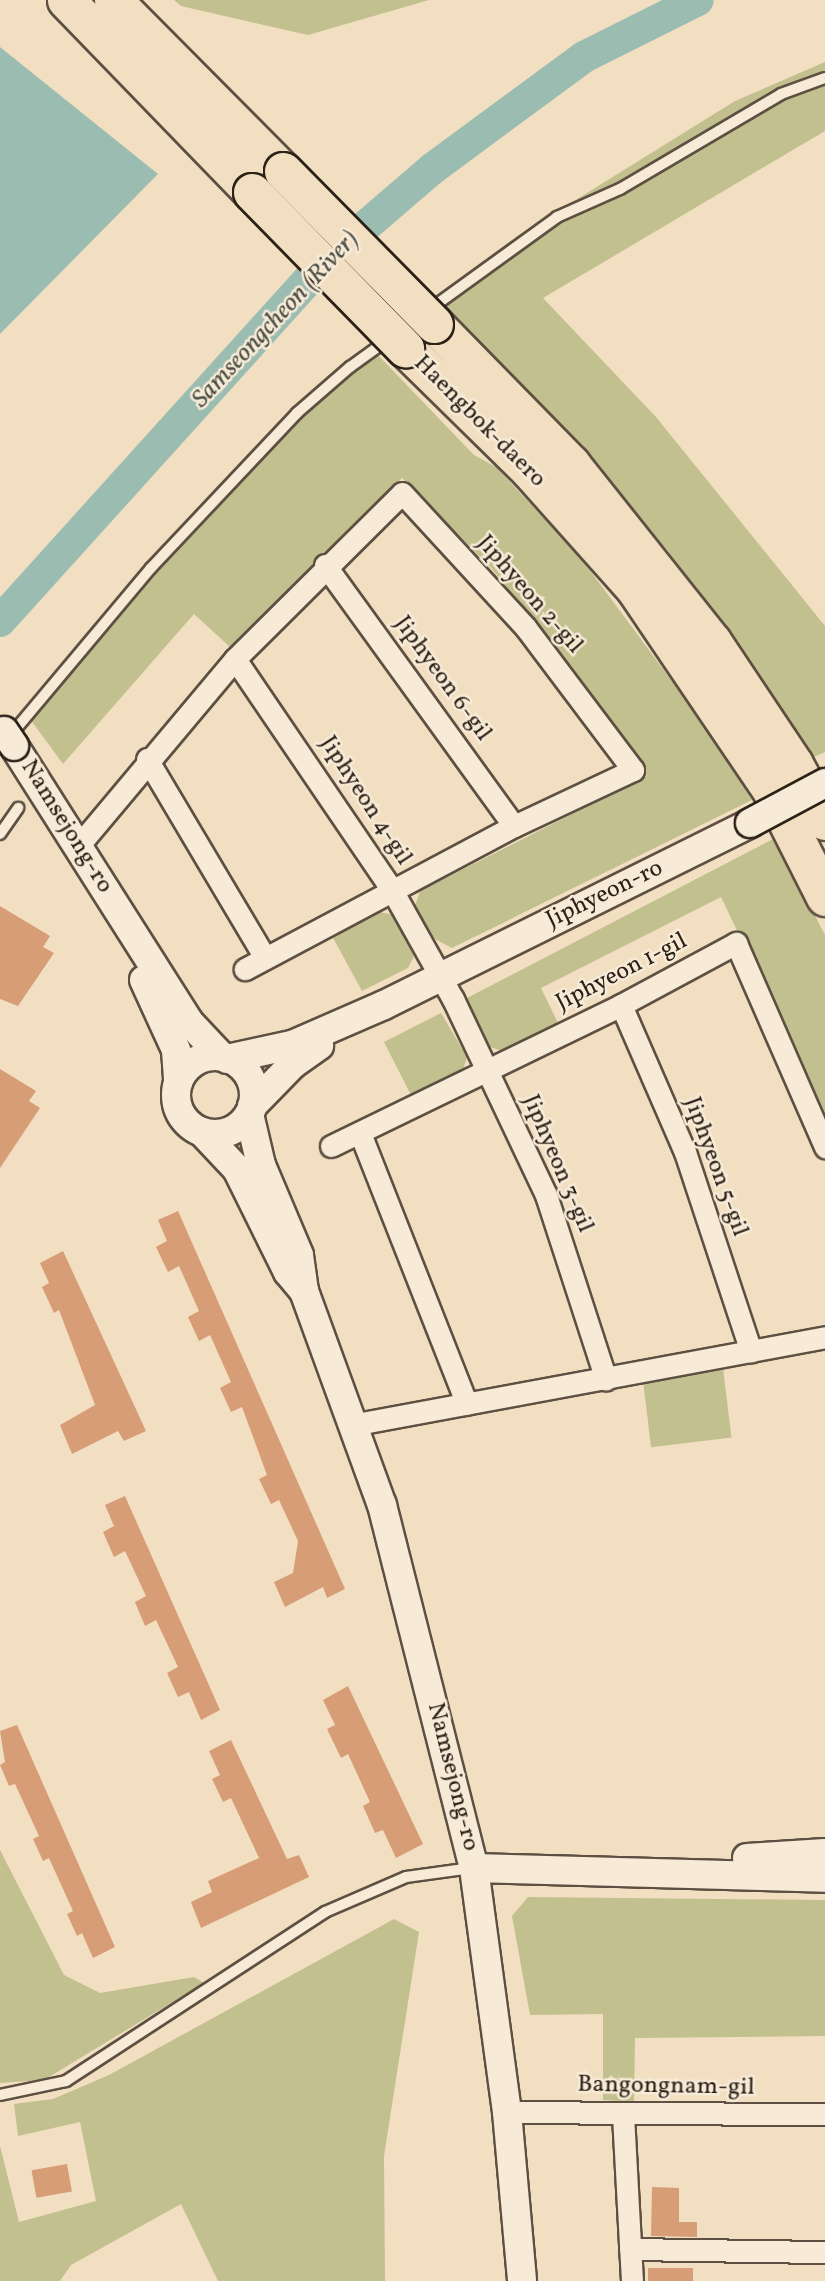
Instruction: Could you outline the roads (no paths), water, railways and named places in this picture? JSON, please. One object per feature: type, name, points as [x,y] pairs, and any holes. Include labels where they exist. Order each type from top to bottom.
[{"type":"highway","name":"Haengbok-daero","points":[[66,0],[405,348],[530,471],[635,589],[771,790],[825,897]]},
{"type":"highway","name":"Haengbok-daero","points":[[113,0],[571,464],[712,641],[794,764],[825,821]]},
{"type":"street","name":"Jiphyeon 2-gil","points":[[79,845],[147,759],[235,659],[325,565],[402,493],[526,628],[633,770],[514,826],[264,956],[244,969]]},
{"type":"street","name":"Jiphyeon 6-gil","points":[[325,565],[514,826]]},
{"type":"street","name":"Jiphyeon 4-gil","points":[[235,659],[392,890],[441,977]]},
{"type":"street","name":"Namsejong-ro","points":[[4,736],[79,845],[129,930],[147,949],[205,1045],[224,1057]]},
{"type":"street","points":[[147,759],[264,956]]},
{"type":"street","name":"Jiphyeon-ro","points":[[224,1057],[292,1045],[384,1005],[825,783]]},
{"type":"street","name":"Namsejong-ro","points":[[129,930],[135,963],[176,1050],[178,1082]]},
{"type":"street","name":"Jiphyeon 1-gil","points":[[331,1146],[621,1005],[736,943],[825,1147]]},
{"type":"street","name":"Jiphyeon 3-gil","points":[[441,977],[546,1195],[606,1380]]},
{"type":"street","name":"Jiphyeon-ro","points":[[250,1110],[293,1064],[384,1005]]},
{"type":"street","name":"Jiphyeon 5-gil","points":[[621,1005],[685,1152],[751,1350]]},
{"type":"street","points":[[224,1057],[251,1080],[250,1110],[229,1132],[202,1132],[178,1108],[178,1082],[195,1061],[224,1057]]},
{"type":"street","name":"Namsejong-ro","points":[[250,1110],[261,1165],[299,1255],[304,1291],[357,1424],[421,1647],[474,1868],[507,2112],[522,2281]]},
{"type":"street","name":"Namsejong-ro","points":[[202,1132],[237,1168],[288,1272],[304,1291]]},
{"type":"street","points":[[360,1133],[467,1404]]},
{"type":"street","points":[[357,1424],[606,1380],[825,1337]]},
{"type":"street","points":[[665,1869],[709,1859],[825,1853]]},
{"type":"street","points":[[474,1868],[665,1869],[708,1877],[825,1878]]},
{"type":"street","name":"Bangongnam-gil","points":[[507,2112],[623,2115],[825,2114]]},
{"type":"street","points":[[623,2115],[632,2281]]},
{"type":"street","points":[[630,2249],[825,2252]]},
{"type":"lane","points":[[4,736],[151,568],[297,414],[350,367],[557,218],[620,189],[781,94],[825,78]]},
{"type":"lane","points":[[0,834],[18,808]]},
{"type":"lane","points":[[0,2095],[66,2081],[325,1912],[372,1889],[421,1873],[474,1868]]},
{"type":"water","points":[[0,47],[158,174],[0,334]]},
{"type":"waterway","name":"Samseongcheon (River)","points":[[0,621],[325,261],[432,169],[584,57],[698,0]]}]
